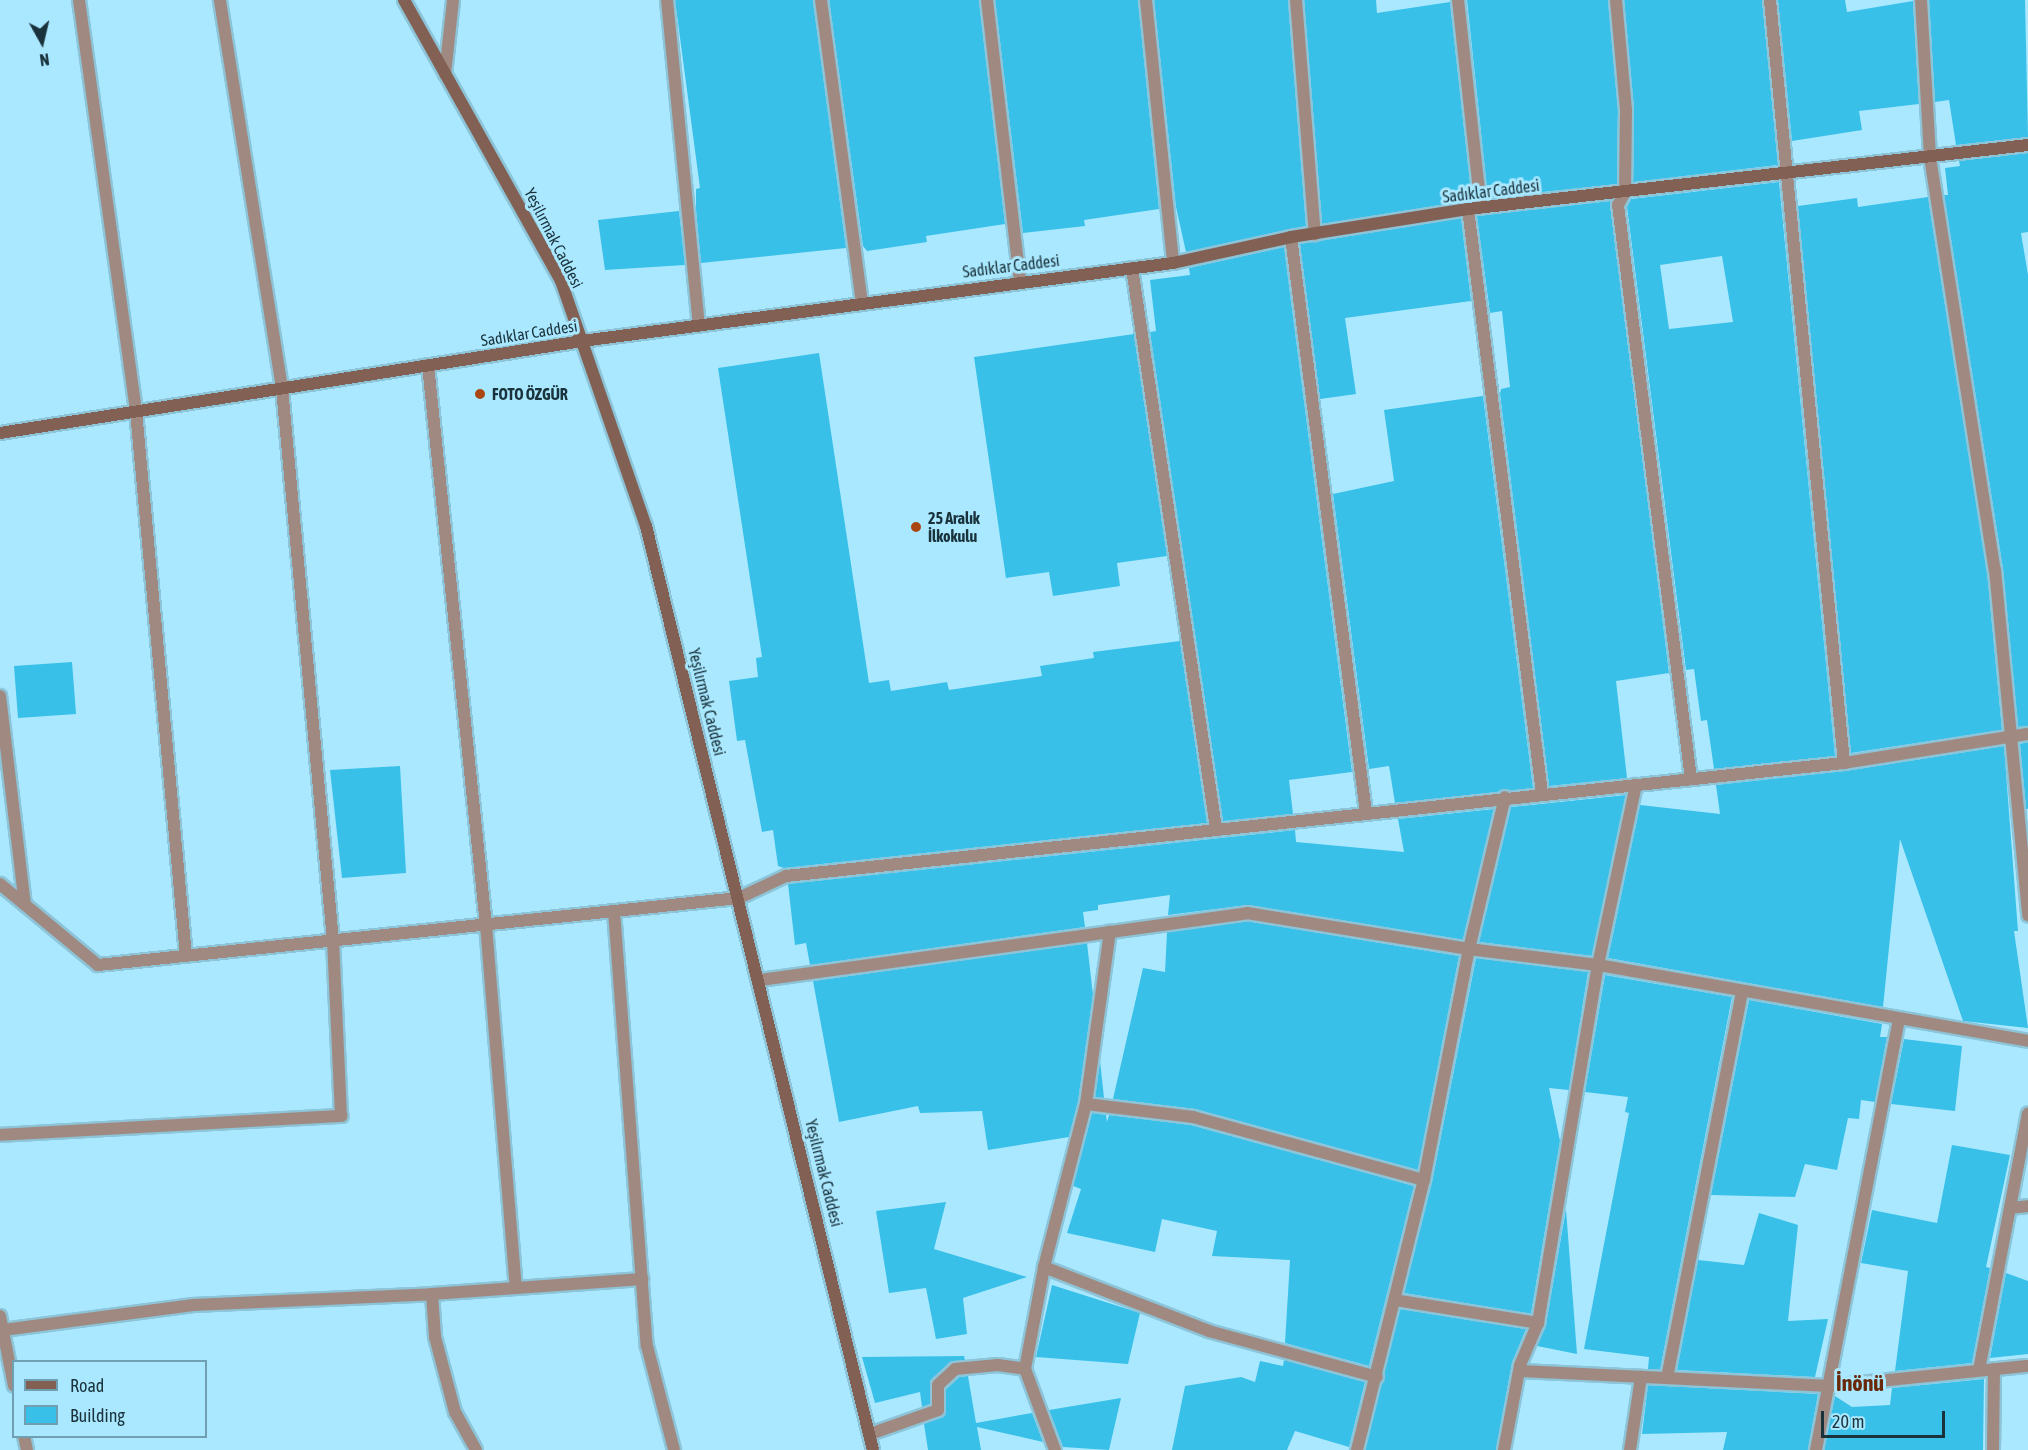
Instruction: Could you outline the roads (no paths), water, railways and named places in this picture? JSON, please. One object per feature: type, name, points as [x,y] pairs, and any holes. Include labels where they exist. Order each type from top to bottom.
[{"type":"main road","name":"Yeşilırmak Caddesi","points":[[404,0],[561,281],[646,526],[760,980],[873,1450]]},
{"type":"main road","name":"Sadıklar Caddesi","points":[[0,433],[582,341],[1020,281],[1173,263],[1291,237],[1481,207],[2028,145]]},
{"type":"street","points":[[79,0],[136,411],[186,956]]},
{"type":"street","points":[[0,1134],[341,1116],[333,940],[282,388],[220,0]]},
{"type":"street","points":[[446,74],[453,0]]},
{"type":"street","points":[[667,0],[699,325]]},
{"type":"street","points":[[821,0],[862,302]]},
{"type":"street","points":[[987,0],[1020,281]]},
{"type":"street","points":[[1146,0],[1173,263]]},
{"type":"street","points":[[1296,0],[1315,234]]},
{"type":"street","points":[[1458,0],[1481,207]]},
{"type":"street","points":[[1616,0],[1626,110],[1625,192],[1618,205],[1691,779]]},
{"type":"street","points":[[1770,0],[1844,763]]},
{"type":"street","points":[[1921,0],[1930,157],[1995,570],[2011,706],[2009,734],[2028,915]]},
{"type":"street","points":[[1468,209],[1542,793]]},
{"type":"street","points":[[1291,237],[1366,813]]},
{"type":"street","points":[[1132,268],[1216,828]]},
{"type":"street","points":[[428,365],[486,925],[516,1288]]},
{"type":"street","points":[[0,696],[25,905]]},
{"type":"street","points":[[0,884],[98,965],[739,898],[786,876],[1542,793],[1844,763],[2009,734],[2028,734]]},
{"type":"street","points":[[1504,1450],[1521,1371],[1520,1365],[1538,1323],[1598,965],[1636,785]]},
{"type":"street","points":[[1357,1450],[1377,1377],[1424,1180],[1469,949],[1505,797]]},
{"type":"street","points":[[614,911],[647,1346],[674,1450]]},
{"type":"street","points":[[760,980],[1247,913],[1469,949],[1598,965],[2028,1041]]},
{"type":"street","points":[[1055,1450],[1025,1369],[1044,1267],[1086,1104],[1110,932]]},
{"type":"street","points":[[1667,1378],[1742,991]]},
{"type":"street","points":[[1816,1450],[1899,1019]]},
{"type":"street","points":[[1086,1104],[1193,1117],[1424,1180]]},
{"type":"street","points":[[1979,1370],[2028,1114]]},
{"type":"street","points":[[2010,1208],[2028,1206]]},
{"type":"street","points":[[1044,1267],[1209,1331],[1377,1377]]},
{"type":"street","points":[[3,1330],[193,1305],[432,1294],[642,1279]]},
{"type":"street","points":[[432,1294],[435,1337],[455,1412],[477,1450]]},
{"type":"street","points":[[1395,1300],[1538,1323]]},
{"type":"street","points":[[0,1316],[12,1376]]},
{"type":"street","points":[[870,1434],[938,1410],[938,1385],[955,1369],[998,1365],[1025,1369]]},
{"type":"street","points":[[1521,1371],[1830,1386],[2028,1366]]},
{"type":"street","points":[[1993,1450],[1994,1369]]},
{"type":"street","points":[[1630,1450],[1641,1377]]},
{"type":"place","name":"FOTO ÖZGÜR","points":[[480,394]]},
{"type":"place","name":"25 Aralık İlkokulu","points":[[916,527]]},
{"type":"district","name":"İnönü","points":[[1860,1384]]}]
